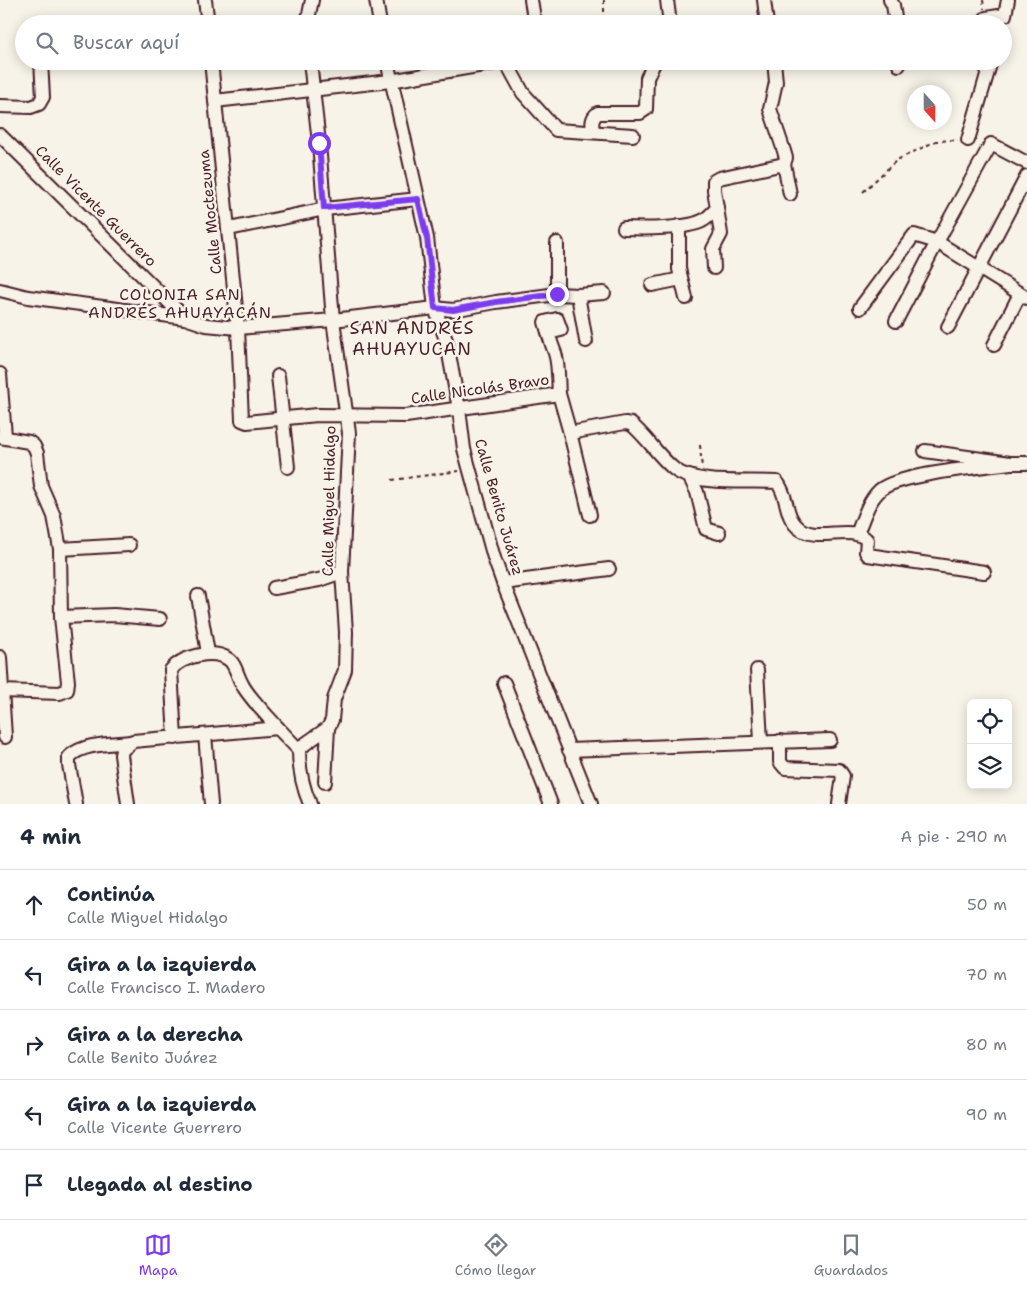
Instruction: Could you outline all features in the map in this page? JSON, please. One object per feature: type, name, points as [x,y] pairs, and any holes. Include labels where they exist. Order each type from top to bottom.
[{"type":"street","points":[[205,0],[207,15]]},
{"type":"street","points":[[309,15],[312,0]]},
{"type":"street","points":[[376,0],[378,15]]},
{"type":"street","points":[[531,0],[534,15]]},
{"type":"street","points":[[667,0],[669,15]]},
{"type":"street","points":[[764,0],[766,15]]},
{"type":"street","points":[[890,0],[895,15]]},
{"type":"street","points":[[1005,15],[1008,0]]},
{"type":"street","points":[[0,106],[31,107],[40,104],[42,97],[41,70]]},
{"type":"street","name":"Calle Moctezuma","points":[[213,70],[238,328],[242,420]]},
{"type":"street","name":"Calle Miguel Hidalgo","points":[[311,70],[333,320],[349,444],[342,572],[346,632],[346,670],[334,699],[332,720],[328,728],[325,782]]},
{"type":"street","name":"Calle Benito Juárez","points":[[388,70],[427,238],[435,308],[447,343],[469,470],[503,583],[591,804]]},
{"type":"street","points":[[215,101],[390,81],[457,70]]},
{"type":"street","points":[[510,70],[523,93],[556,130],[634,135]]},
{"type":"street","points":[[593,131],[592,120],[598,113],[643,112],[646,109],[647,78],[651,70]]},
{"type":"street","points":[[775,70],[776,82],[770,109],[786,158],[784,164],[790,194]]},
{"type":"street","points":[[968,140],[988,70]]},
{"type":"street","name":"Calle Vicente Guerrero","points":[[0,135],[185,318],[206,325],[238,328],[333,320],[435,308],[453,310],[557,294],[578,295],[604,292]]},
{"type":"street","points":[[896,321],[991,144],[1027,163]]},
{"type":"street","points":[[714,268],[713,249],[721,234],[714,181],[718,178],[784,164]]},
{"type":"street","points":[[948,327],[1027,176]]},
{"type":"street","points":[[229,229],[324,208],[418,199]]},
{"type":"street","points":[[624,228],[640,229],[679,226],[701,222],[709,217],[717,208]]},
{"type":"street","points":[[679,226],[681,279],[686,298]]},
{"type":"street","points":[[860,308],[914,235],[937,242],[1024,296],[994,345]]},
{"type":"street","points":[[557,243],[557,294]]},
{"type":"street","points":[[652,285],[681,279]]},
{"type":"street","points":[[0,290],[28,297],[185,318]]},
{"type":"street","points":[[578,295],[586,340]]},
{"type":"street","points":[[559,394],[556,354],[542,326],[561,330],[582,326]]},
{"type":"street","points":[[0,374],[2,437],[29,442],[34,446],[37,452],[42,486],[52,508],[60,549],[62,617],[68,682],[67,690],[60,694],[2,691]]},
{"type":"street","points":[[278,376],[288,467]]},
{"type":"street","name":"Calle Nicolás Bravo","points":[[242,420],[247,422],[317,415],[347,417],[406,416],[559,394],[590,515]]},
{"type":"street","points":[[570,432],[625,423],[631,424],[676,471],[703,479],[736,482],[777,482],[788,513],[794,524],[802,531],[814,534],[857,534],[867,540],[866,552],[868,555],[984,572]]},
{"type":"street","points":[[925,451],[1010,463],[1027,463]]},
{"type":"street","points":[[857,534],[872,499],[881,489],[894,482],[918,476],[1010,463]]},
{"type":"street","points":[[689,476],[697,492],[706,529],[719,533]]},
{"type":"street","points":[[60,549],[129,546]]},
{"type":"street","points":[[503,583],[609,569]]},
{"type":"street","points":[[274,588],[319,580],[342,572]]},
{"type":"street","points":[[198,596],[208,653]]},
{"type":"street","points":[[62,617],[114,615],[160,619]]},
{"type":"street","points":[[175,738],[171,670],[180,661],[208,653],[227,658],[234,666],[242,685],[299,750],[306,796],[310,804]]},
{"type":"street","points":[[0,657],[5,737]]},
{"type":"street","points":[[757,670],[761,741]]},
{"type":"street","points":[[504,683],[551,804]]},
{"type":"street","points":[[76,804],[69,757],[74,752],[85,748],[133,741],[278,728]]},
{"type":"street","points":[[299,750],[328,728]]},
{"type":"street","points":[[205,735],[211,804]]},
{"type":"street","points":[[569,750],[761,741],[830,740]]},
{"type":"street","points":[[128,804],[121,756],[122,750],[133,741]]},
{"type":"street","points":[[780,741],[780,762],[785,768],[839,770],[842,772],[839,804]]},
{"type":"path","points":[[604,0],[604,15]]},
{"type":"path","points":[[863,192],[897,160],[936,141],[968,140]]},
{"type":"path","points":[[700,445],[703,479]]},
{"type":"path","points":[[392,480],[469,470]]},
{"type":"district","name":"COLONIA SAN ANDRÉS AHUAYACÁN","points":[[180,303]]},
{"type":"district","name":"SAN ANDRÉS AHUAYUCAN","points":[[412,338]]},
{"type":"route","points":[[319,143],[324,208],[418,199],[427,238],[435,308],[453,310],[557,294]]}]
